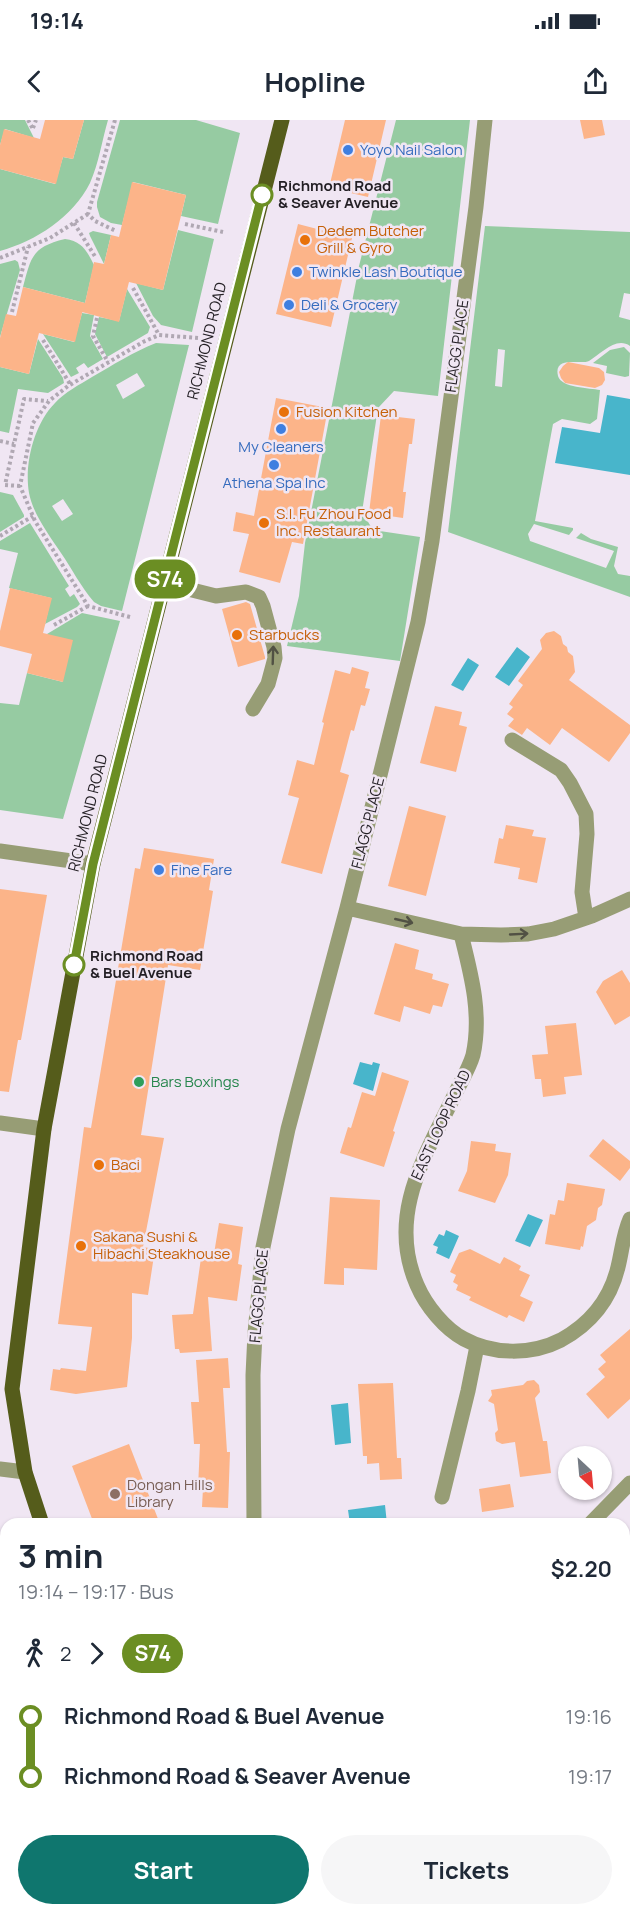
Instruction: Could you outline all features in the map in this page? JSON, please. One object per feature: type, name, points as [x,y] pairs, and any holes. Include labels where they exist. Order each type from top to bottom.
[{"type":"main road","name":"RICHMOND ROAD","points":[[40,1518],[25,1472],[12,1389],[44,1129],[93,864],[282,120]]},
{"type":"street","name":"FLAGG PLACE","points":[[254,1518],[253,1375],[262,1247],[288,1129],[347,908],[420,610],[432,541],[475,219],[485,120]]},
{"type":"street","points":[[164,583],[216,596],[246,592],[258,597],[269,627],[275,658],[268,684],[253,709]]},
{"type":"street","points":[[512,740],[561,770],[586,814],[587,834],[582,892],[586,918]]},
{"type":"street","points":[[0,851],[93,864]]},
{"type":"street","points":[[347,908],[461,934],[528,934],[554,929],[630,899]]},
{"type":"street","name":"EAST LOOP ROAD","points":[[461,934],[475,999],[477,1027],[472,1057],[416,1174],[408,1208],[406,1231],[408,1252],[413,1276],[420,1292],[430,1308],[447,1325],[461,1338],[477,1346],[499,1351],[516,1351],[555,1343],[583,1325],[604,1303],[612,1286],[620,1249],[630,1219]]},
{"type":"street","points":[[0,1123],[44,1129]]},
{"type":"street","points":[[442,1497],[477,1346]]},
{"type":"street","points":[[0,1469],[25,1472]]},
{"type":"street","points":[[596,1518],[630,1483]]},
{"type":"path","points":[[28,120],[33,129],[36,120]]},
{"type":"path","points":[[0,258],[50,238],[88,214],[115,120]]},
{"type":"path","points":[[88,214],[94,221],[116,231]]},
{"type":"path","points":[[74,223],[96,258]]},
{"type":"path","points":[[185,224],[223,232]]},
{"type":"path","points":[[12,312],[28,247]]},
{"type":"path","points":[[134,288],[159,335]]},
{"type":"path","points":[[97,318],[93,336],[108,363]]},
{"type":"path","points":[[88,606],[33,516],[20,486],[33,423],[49,401],[70,384],[142,342],[159,335],[198,338]]},
{"type":"path","points":[[43,340],[70,384]]},
{"type":"path","points":[[20,486],[5,485],[24,399],[49,401]]},
{"type":"path","points":[[0,441],[14,444]]},
{"type":"path","points":[[0,536],[33,516]]},
{"type":"path","points":[[54,625],[88,606],[130,617]]},
{"type":"green space","points":[[0,120],[25,120],[34,138],[5,129],[0,145]]},
{"type":"green space","points":[[84,120],[108,120],[96,168],[83,195],[64,217],[52,226],[27,241],[0,251],[0,169],[55,184],[63,157],[73,159]]},
{"type":"green space","points":[[120,120],[196,120],[240,133],[218,224],[181,216],[186,195],[133,182],[122,225],[111,223],[100,217],[97,202]]},
{"type":"green space","points":[[396,120],[470,120],[438,396],[394,391],[378,408],[362,512],[373,530],[420,537],[400,661],[287,646],[299,596],[305,543],[359,266]]},
{"type":"green space","points":[[485,226],[630,232],[630,294],[624,293],[619,317],[630,320],[630,346],[619,343],[589,361],[564,363],[558,369],[558,376],[564,383],[600,390],[597,419],[590,424],[562,419],[553,424],[535,521],[573,528],[573,530],[569,535],[534,524],[528,534],[530,541],[606,568],[614,551],[576,538],[581,533],[591,539],[618,547],[614,566],[618,574],[630,576],[630,597],[448,532]],"holes":[[[498,349],[505,350],[502,387],[495,386]]]},
{"type":"green space","points":[[178,230],[214,239],[192,332],[161,325],[153,316],[136,283],[163,290]]},
{"type":"green space","points":[[93,231],[111,235],[104,264],[89,233]]},
{"type":"green space","points":[[65,239],[83,247],[94,265],[85,303],[23,287],[31,261],[39,250]]},
{"type":"green space","points":[[15,260],[20,270],[0,337],[0,264]]},
{"type":"green space","points":[[127,289],[150,327],[148,333],[107,357],[95,334],[99,317],[119,321]]},
{"type":"green space","points":[[82,313],[94,315],[90,336],[103,359],[88,368],[84,363],[76,368],[79,373],[71,377],[43,334],[74,342]]},
{"type":"green space","points":[[38,339],[64,383],[48,393],[18,389],[9,433],[0,431],[0,367],[29,374]]},
{"type":"green space","points":[[156,343],[189,345],[122,611],[94,602],[47,532],[34,509],[29,493],[29,457],[41,422],[63,395],[123,359]],"holes":[[[137,373],[145,386],[123,399],[116,385]],[[63,499],[73,514],[62,521],[52,506]]]},
{"type":"green space","points":[[624,347],[630,353],[629,376],[606,373],[607,366],[593,363],[610,350]]},
{"type":"green space","points":[[0,492],[13,495],[24,517],[0,532]]},
{"type":"green space","points":[[30,523],[69,586],[65,589],[70,597],[74,594],[80,604],[45,624],[51,598],[9,588],[18,553],[0,549],[0,541]]},
{"type":"green space","points":[[82,613],[120,621],[63,819],[0,810],[0,703],[19,705],[27,673],[63,682],[47,634]]},
{"type":"water","points":[[607,395],[630,399],[630,475],[555,463],[562,427],[600,433]]},
{"type":"water","points":[[517,647],[530,657],[509,686],[495,677]]},
{"type":"water","points":[[468,658],[479,665],[463,691],[451,685]]},
{"type":"water","points":[[360,1062],[380,1064],[373,1091],[353,1084]]},
{"type":"water","points":[[528,1214],[543,1220],[530,1247],[515,1241]]},
{"type":"water","points":[[446,1230],[459,1236],[449,1259],[436,1253],[438,1247],[433,1245],[439,1234],[444,1236]]},
{"type":"water","points":[[348,1403],[351,1443],[335,1445],[331,1405]]},
{"type":"water","points":[[385,1505],[386,1518],[349,1518],[348,1510]]},
{"type":"building","points":[[45,120],[84,120],[73,159],[63,157],[56,184],[0,169],[0,145],[4,129],[40,139]]},
{"type":"building","points":[[345,120],[386,120],[368,197],[329,188]]},
{"type":"building","points":[[580,120],[602,120],[605,135],[584,139]]},
{"type":"building","points":[[132,182],[186,195],[163,290],[129,282],[119,322],[82,312],[75,342],[39,333],[29,374],[0,367],[0,338],[6,314],[16,316],[23,287],[85,303],[94,262],[104,264],[111,235],[119,237]]},
{"type":"building","points":[[298,224],[352,238],[331,327],[276,314]]},
{"type":"building","points":[[568,362],[599,368],[604,372],[605,380],[602,385],[595,388],[565,383],[559,372]]},
{"type":"building","points":[[276,398],[328,408],[303,544],[292,542],[280,583],[239,572],[249,534],[233,531],[236,512],[254,516]]},
{"type":"building","points":[[381,415],[415,419],[412,444],[409,444],[403,492],[406,492],[403,518],[369,513]]},
{"type":"building","points":[[10,588],[52,598],[43,633],[73,640],[63,682],[27,673],[32,654],[0,646],[0,631]]},
{"type":"building","points":[[246,602],[250,604],[265,659],[238,667],[222,609]]},
{"type":"building","points":[[554,631],[561,636],[563,644],[573,656],[575,672],[569,680],[630,725],[630,733],[609,762],[562,728],[550,745],[527,728],[522,735],[508,726],[514,719],[507,714],[513,707],[509,704],[523,685],[518,681],[542,649],[540,640],[546,633]]},
{"type":"building","points":[[352,667],[369,672],[365,688],[370,689],[365,706],[361,705],[354,731],[351,730],[340,772],[349,775],[322,874],[281,863],[299,798],[288,795],[297,760],[314,765],[335,670],[350,674]]},
{"type":"building","points":[[435,706],[462,712],[459,725],[467,727],[456,772],[420,763]]},
{"type":"building","points":[[409,806],[446,816],[426,896],[388,886]]},
{"type":"building","points":[[506,825],[534,830],[532,836],[546,838],[537,883],[518,879],[520,868],[494,863],[499,838],[503,839]]},
{"type":"building","points":[[144,848],[214,859],[209,890],[213,891],[200,970],[168,965],[141,1135],[164,1138],[143,1247],[155,1249],[148,1295],[132,1293],[132,1338],[127,1387],[76,1394],[50,1390],[53,1369],[86,1371],[92,1327],[58,1324],[84,1127],[91,1128],[135,868],[140,869]]},
{"type":"building","points":[[0,889],[47,895],[21,1040],[18,1040],[9,1092],[0,1091]]},
{"type":"building","points":[[395,943],[419,950],[415,969],[433,974],[432,979],[449,984],[442,1007],[433,1005],[430,1014],[404,1006],[400,1022],[374,1014]]},
{"type":"building","points":[[622,970],[630,983],[630,1016],[615,1025],[596,992],[603,981]]},
{"type":"building","points":[[576,1023],[582,1075],[564,1077],[566,1094],[543,1097],[541,1079],[535,1079],[532,1055],[548,1054],[545,1026]]},
{"type":"building","points":[[382,1072],[409,1081],[384,1167],[340,1153],[348,1127],[351,1128],[362,1092],[375,1096]]},
{"type":"building","points":[[603,1139],[630,1161],[630,1168],[620,1181],[589,1156]]},
{"type":"building","points":[[471,1141],[496,1144],[495,1151],[511,1153],[508,1175],[495,1203],[458,1191],[467,1171]]},
{"type":"building","points":[[567,1183],[605,1189],[596,1220],[587,1226],[583,1247],[581,1246],[580,1250],[545,1244],[550,1214],[555,1215],[558,1200],[564,1201]]},
{"type":"building","points":[[330,1197],[380,1200],[377,1270],[344,1268],[344,1285],[324,1284]]},
{"type":"building","points":[[219,1223],[243,1227],[238,1264],[242,1265],[237,1301],[208,1297],[212,1351],[180,1353],[179,1349],[175,1349],[172,1315],[193,1314],[201,1258],[213,1260]]},
{"type":"building","points":[[470,1249],[500,1264],[504,1257],[521,1266],[519,1270],[530,1275],[520,1296],[533,1302],[524,1322],[509,1315],[507,1318],[469,1300],[471,1297],[456,1290],[458,1285],[453,1282],[456,1275],[450,1272],[459,1253]]},
{"type":"building","points":[[630,1329],[630,1399],[608,1419],[586,1394],[605,1377],[598,1369],[606,1362],[600,1355]]},
{"type":"building","points":[[228,1358],[230,1388],[223,1388],[227,1452],[230,1452],[228,1508],[202,1507],[203,1488],[198,1488],[200,1444],[194,1444],[191,1402],[199,1402],[196,1360]]},
{"type":"building","points":[[534,1380],[539,1385],[540,1392],[535,1398],[543,1441],[547,1441],[551,1473],[520,1477],[515,1442],[502,1444],[496,1441],[495,1433],[498,1430],[494,1404],[488,1401],[492,1395],[491,1390],[523,1385],[527,1381]]},
{"type":"building","points":[[393,1383],[397,1458],[401,1458],[402,1479],[380,1480],[379,1463],[367,1464],[367,1456],[363,1456],[358,1384]]},
{"type":"building","name":"Dongan Hills Library","points":[[129,1444],[158,1518],[92,1518],[72,1466]]},
{"type":"building","points":[[510,1484],[514,1507],[482,1512],[479,1489]]},
{"type":"bus line","name":"S74","points":[[74,965],[93,864],[262,195]]},
{"type":"place","name":"Yoyo Nail Salon","points":[[348,150]]},
{"type":"place","name":"Richmond Road & Seaver Avenue","points":[[262,195]]},
{"type":"place","name":"Dedem Butcher Grill & Gyro","points":[[305,240]]},
{"type":"place","name":"Twinkle Lash Boutique","points":[[297,272]]},
{"type":"place","name":"Deli & Grocery","points":[[289,305]]},
{"type":"place","name":"Fusion Kitchen","points":[[284,412]]},
{"type":"place","name":"My Cleaners","points":[[281,429]]},
{"type":"place","name":"Athena Spa Inc","points":[[274,465]]},
{"type":"place","name":"S.I. Fu Zhou Food Inc. Restaurant","points":[[264,523]]},
{"type":"place","name":"Starbucks","points":[[237,635]]},
{"type":"place","name":"Fine Fare","points":[[159,870]]},
{"type":"place","name":"Richmond Road & Buel Avenue","points":[[74,965]]},
{"type":"place","name":"Bars Boxings","points":[[139,1082]]},
{"type":"place","name":"Baci","points":[[99,1165]]},
{"type":"place","name":"Sakana Sushi & Hibachi Steakhouse","points":[[81,1246]]},
{"type":"place","name":"Dongan Hills Library","points":[[115,1494]]}]
